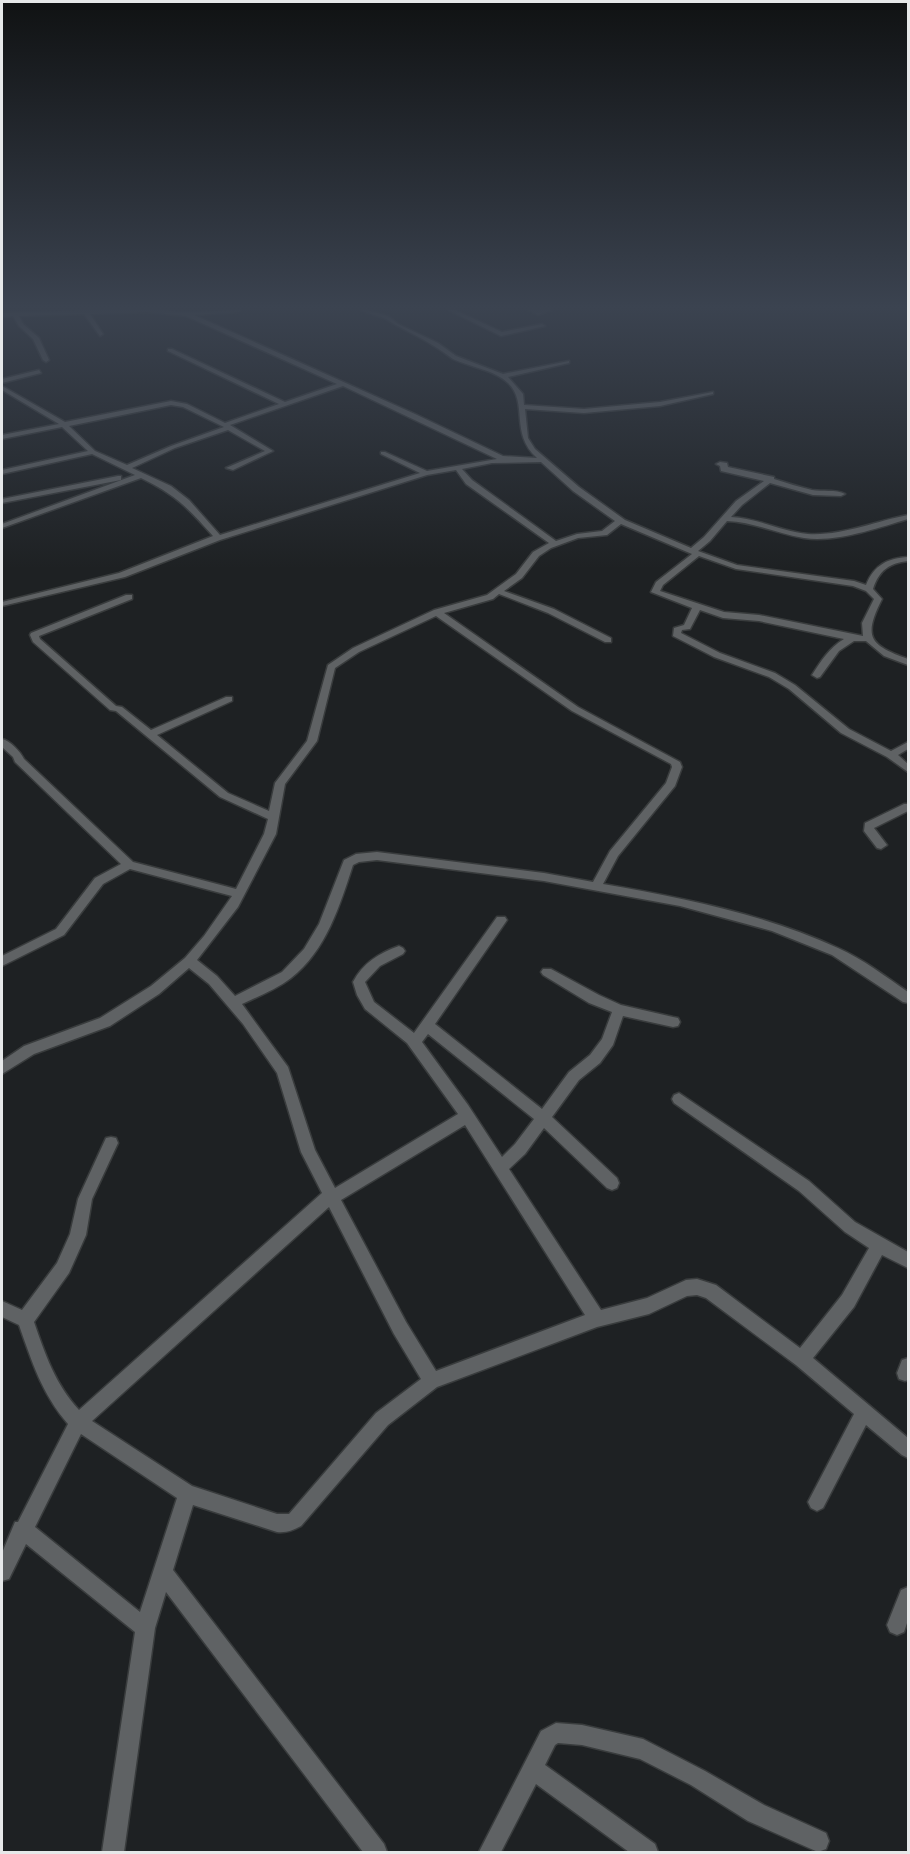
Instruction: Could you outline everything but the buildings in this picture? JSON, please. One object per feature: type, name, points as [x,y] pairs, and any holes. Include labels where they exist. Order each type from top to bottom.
[{"type":"street","points":[[17,397],[61,422],[93,452],[168,488],[186,502],[217,538]]},
{"type":"street","points":[[269,397],[283,403]]},
{"type":"street","points":[[128,468],[173,447],[303,397]]},
{"type":"street","points":[[369,397],[501,459],[517,460]]},
{"type":"street","points":[[521,397],[524,408],[525,438],[541,460],[595,503],[621,520],[694,553],[750,570],[854,584],[869,590],[878,599],[866,627],[869,639],[883,651],[909,662]]},
{"type":"street","points":[[524,408],[584,411],[660,404],[695,397]]},
{"type":"street","points":[[2,437],[176,403],[226,426],[270,452],[230,468]]},
{"type":"street","points":[[2,471],[93,452]]},
{"type":"street","points":[[383,453],[426,473]]},
{"type":"street","points":[[2,604],[122,575],[217,538],[426,473],[492,461],[541,460]]},
{"type":"street","points":[[720,464],[724,465],[724,469],[771,479],[822,494],[841,494]]},
{"type":"street","points":[[458,468],[469,482],[554,543]]},
{"type":"street","points":[[2,526],[142,475]]},
{"type":"street","points":[[2,501],[119,478],[132,476],[132,479]]},
{"type":"street","points":[[771,479],[739,503],[694,553],[659,584],[655,592],[723,615],[759,618],[853,638],[869,639]]},
{"type":"street","points":[[725,519],[750,521],[810,536],[888,523],[909,517]]},
{"type":"street","points":[[2,1068],[29,1050],[105,1022],[155,990],[189,961],[240,894],[266,843],[280,783],[312,741],[317,714],[331,667],[356,650],[437,612],[485,599],[519,576],[536,554],[554,543],[577,536],[604,533],[621,520]]},
{"type":"street","points":[[869,590],[872,579],[882,566],[892,561],[909,559]]},
{"type":"street","points":[[498,591],[551,611],[608,640]]},
{"type":"street","points":[[129,597],[34,634],[36,639],[113,708],[119,709],[153,734],[224,795],[273,817]]},
{"type":"street","points":[[697,607],[687,627],[678,628],[676,634],[717,655],[772,675],[792,687],[845,731],[891,755],[909,768]]},
{"type":"street","points":[[437,612],[575,709],[675,762],[677,767],[671,784],[614,854],[596,886]]},
{"type":"street","points":[[817,675],[827,655],[853,638]]},
{"type":"street","points":[[153,734],[229,699]]},
{"type":"street","points":[[2,742],[129,865],[240,894]]},
{"type":"street","points":[[891,755],[909,745]]},
{"type":"street","points":[[881,845],[869,831],[869,826],[909,807]]},
{"type":"street","points":[[233,1003],[287,974],[301,961],[322,929],[348,863],[356,858],[400,858],[544,876],[680,902],[775,927],[836,952],[909,998]]},
{"type":"street","points":[[2,962],[60,932],[99,881],[129,865]]},
{"type":"street","points":[[415,1042],[501,920]]},
{"type":"street","points":[[399,951],[382,958],[366,970],[359,982],[362,996],[375,1012],[415,1042],[467,1116],[522,1206],[597,1319]]},
{"type":"street","points":[[189,961],[213,980],[233,1003],[283,1071],[308,1152],[400,1328],[432,1381]]},
{"type":"street","points":[[547,972],[594,999],[619,1010],[673,1022]]},
{"type":"street","points":[[500,1168],[520,1149],[574,1076],[595,1059],[608,1041],[619,1010]]},
{"type":"street","points":[[427,1026],[476,1061],[542,1120],[579,1149],[612,1183]]},
{"type":"street","points":[[415,1042],[439,1035]]},
{"type":"street","points":[[679,1099],[804,1186],[850,1227],[909,1260]]},
{"type":"street","points":[[2,1572],[21,1529],[78,1422],[332,1196],[467,1116]]},
{"type":"street","points":[[25,1320],[63,1268],[78,1235],[85,1199],[111,1143]]},
{"type":"street","points":[[802,1359],[848,1301],[879,1245]]},
{"type":"street","points":[[2,1309],[25,1320],[44,1374],[62,1404],[78,1422],[187,1494],[277,1523],[286,1524],[295,1520],[382,1419],[432,1381],[597,1319],[649,1306],[686,1288],[697,1287],[710,1291],[802,1359],[909,1449]]},
{"type":"street","points":[[817,1502],[864,1412]]},
{"type":"street","points":[[113,1852],[145,1628],[187,1494]]},
{"type":"street","points":[[21,1529],[88,1580],[145,1628]]},
{"type":"street","points":[[162,1572],[376,1852]]},
{"type":"street","points":[[897,1625],[909,1597]]},
{"type":"street","points":[[490,1852],[548,1738],[556,1733],[582,1735],[643,1749],[698,1778],[756,1813],[818,1841]]},
{"type":"street","points":[[532,1768],[647,1852]]}]
